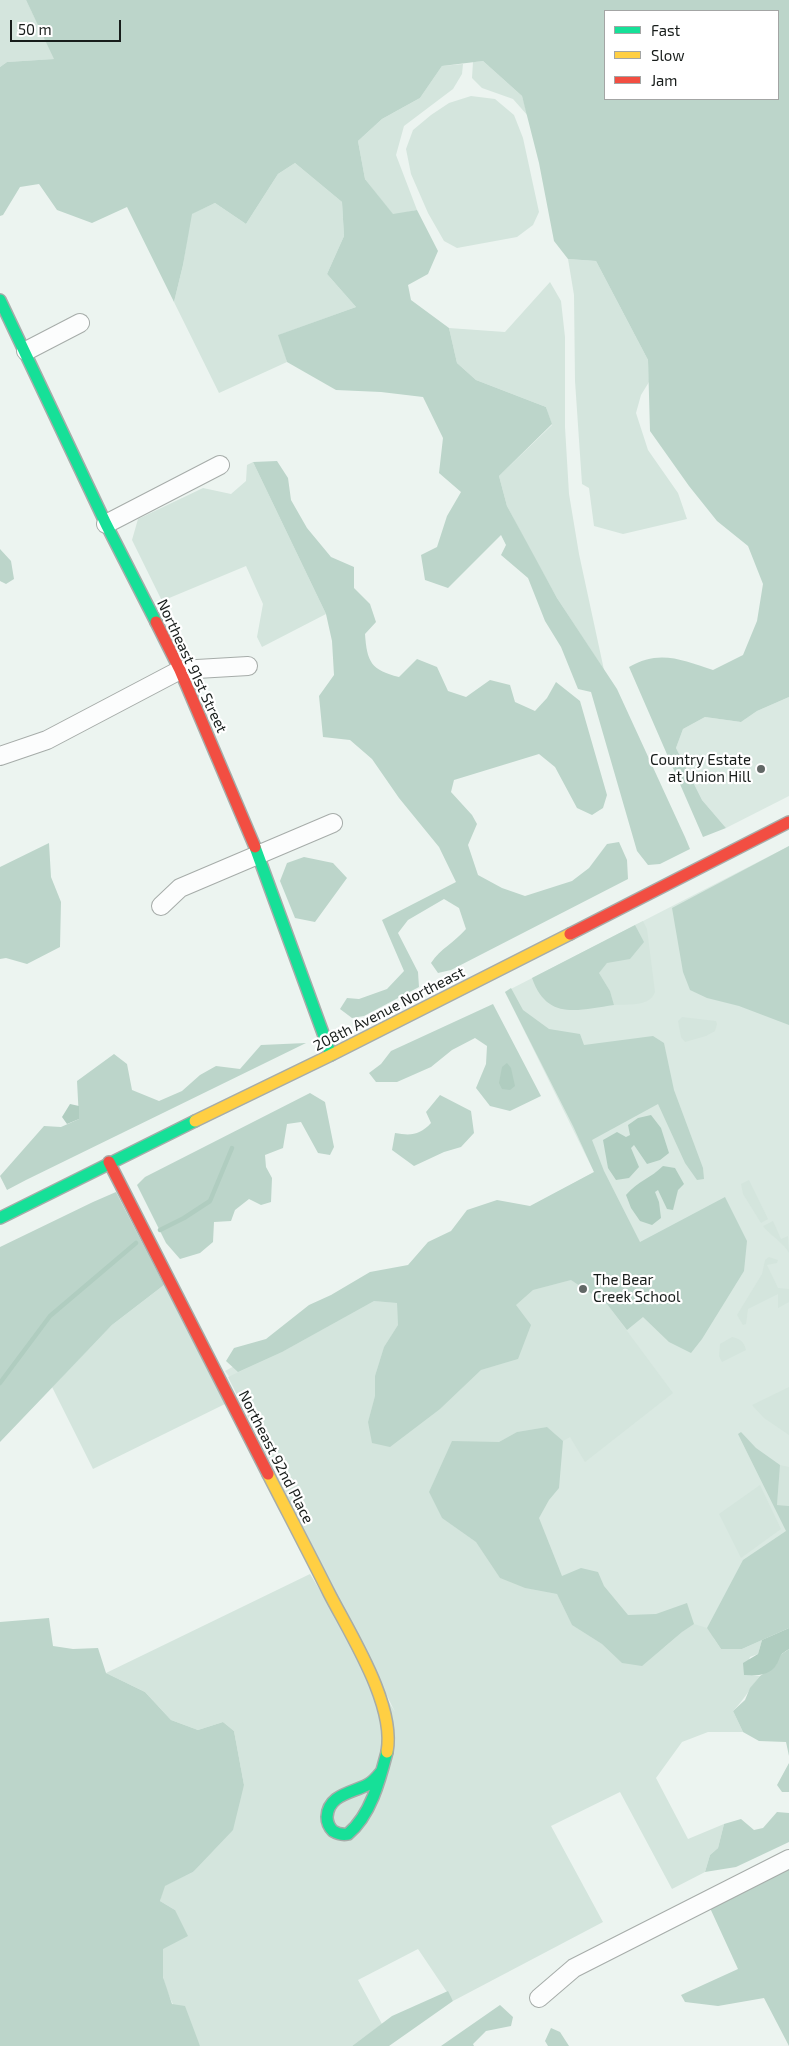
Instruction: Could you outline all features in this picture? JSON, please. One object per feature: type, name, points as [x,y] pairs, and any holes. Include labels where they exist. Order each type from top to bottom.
[{"type":"street","name":"Northeast 91st Street","points":[[0,300],[26,351],[106,524],[180,670],[258,855],[332,1055]]},
{"type":"street","points":[[26,351],[80,323]]},
{"type":"street","points":[[106,524],[220,466]]},
{"type":"street","points":[[1,752],[47,740],[180,670],[248,666]]},
{"type":"street","name":"208th Avenue Northeast","points":[[0,1218],[109,1162],[332,1055],[789,822]]},
{"type":"street","points":[[162,906],[180,888],[333,823]]},
{"type":"street","name":"Northeast 92nd Place","points":[[109,1162],[370,1673],[384,1706],[388,1724],[387,1758],[382,1772],[370,1802],[356,1828],[348,1834],[342,1835],[332,1831],[328,1825],[327,1818],[330,1805],[338,1797],[368,1784],[382,1772]]},
{"type":"street","points":[[539,1998],[574,1968],[789,1859]]},
{"type":"shaded area","points":[[0,0],[26,0],[55,59],[7,62],[0,67]]},
{"type":"shaded area","points":[[26,0],[789,0],[789,697],[757,711],[741,722],[705,717],[683,729],[676,748],[702,800],[726,828],[703,837],[629,667],[651,658],[661,657],[681,660],[713,670],[743,655],[757,621],[763,584],[748,546],[717,521],[689,486],[650,431],[648,360],[596,261],[568,259],[554,241],[539,163],[522,96],[483,61],[442,66],[420,98],[382,119],[358,141],[365,179],[393,214],[417,210],[438,251],[428,274],[408,285],[411,300],[449,328],[457,363],[476,380],[546,407],[552,424],[499,476],[507,506],[557,598],[617,689],[690,849],[660,864],[648,865],[637,851],[591,692],[578,689],[561,647],[545,621],[528,578],[501,555],[506,545],[501,535],[448,588],[425,580],[421,555],[437,547],[447,516],[461,492],[439,473],[443,438],[423,397],[381,392],[336,390],[287,362],[278,335],[356,307],[327,274],[344,236],[342,202],[295,163],[278,174],[246,224],[215,203],[192,214],[174,302],[127,207],[92,223],[57,210],[39,184],[20,187],[3,215],[0,216],[0,67],[7,62],[54,59]]},
{"type":"shaded area","points":[[483,61],[522,96],[528,116],[513,99],[482,88],[472,78],[473,62]]},
{"type":"shaded area","points":[[463,64],[462,74],[453,89],[404,126],[396,155],[417,210],[393,215],[365,179],[358,141],[382,119],[420,98],[442,66]]},
{"type":"shaded area","points":[[471,96],[495,99],[514,115],[523,138],[539,212],[533,225],[517,237],[457,248],[444,241],[428,213],[411,174],[406,149],[413,130],[431,115],[449,103]]},
{"type":"shaded area","points":[[295,163],[342,202],[344,236],[327,274],[356,307],[279,335],[287,362],[219,393],[174,302],[183,265],[191,214],[215,203],[246,224],[278,174]]},
{"type":"shaded area","points":[[568,259],[596,261],[648,360],[649,382],[641,395],[636,413],[648,450],[678,493],[687,519],[623,534],[594,526],[589,488],[582,484],[575,381],[574,295]]},
{"type":"shaded area","points":[[550,282],[561,301],[565,337],[565,427],[569,494],[579,554],[604,670],[557,598],[530,550],[507,506],[499,476],[552,425],[546,407],[476,380],[457,363],[449,328],[505,332]]},
{"type":"shaded area","points":[[277,461],[288,478],[291,500],[307,528],[331,557],[354,567],[354,588],[370,604],[376,622],[365,634],[367,652],[376,668],[399,677],[417,659],[437,667],[448,691],[466,697],[490,680],[510,685],[515,702],[535,711],[547,698],[556,682],[580,701],[607,795],[603,808],[592,815],[577,808],[555,767],[539,754],[454,780],[451,792],[472,815],[477,824],[468,845],[478,875],[502,888],[525,896],[572,881],[589,868],[607,844],[619,842],[627,860],[628,879],[451,970],[438,973],[431,963],[439,953],[466,929],[459,908],[444,899],[408,920],[398,933],[418,972],[419,987],[364,1016],[352,1018],[340,1009],[347,998],[359,999],[387,989],[404,971],[382,920],[456,882],[439,847],[399,798],[372,759],[350,740],[323,737],[319,696],[334,675],[332,641],[326,614],[253,462]]},
{"type":"shaded area","points":[[253,462],[326,614],[262,647],[257,637],[263,604],[246,566],[162,601],[132,540],[138,519],[203,488],[231,494],[246,481],[247,465]]},
{"type":"shaded area","points":[[0,549],[11,561],[14,579],[6,584],[0,581]]},
{"type":"shaded area","points":[[789,697],[789,796],[726,828],[702,800],[676,748],[683,729],[705,717],[741,722],[757,711]]},
{"type":"shaded area","points":[[49,843],[51,877],[61,902],[60,947],[27,964],[6,958],[0,959],[0,867]]},
{"type":"shaded area","name":"The Bear Creek School","points":[[789,846],[789,1601],[505,1740],[225,1371],[594,1172],[505,992]]},
{"type":"shaded area","points":[[789,846],[789,1025],[739,1006],[707,998],[690,990],[683,972],[672,908]]},
{"type":"shaded area","points":[[304,857],[333,863],[347,878],[315,922],[295,918],[280,881],[287,863]]},
{"type":"shaded area","points":[[643,921],[647,929],[655,992],[652,997],[644,1002],[614,1005],[610,991],[599,973],[607,963],[643,943],[635,925]]},
{"type":"shaded area","points":[[635,925],[644,942],[630,959],[607,963],[599,973],[610,991],[614,1005],[576,1010],[565,1009],[555,1007],[538,992],[532,978]]},
{"type":"shaded area","points":[[511,988],[523,1010],[549,1029],[580,1034],[584,1045],[653,1036],[664,1043],[674,1090],[703,1168],[704,1179],[697,1180],[685,1163],[658,1104],[592,1140],[604,1171],[640,1242],[725,1197],[747,1241],[744,1271],[702,1339],[691,1353],[669,1342],[643,1317],[627,1330],[607,1304],[571,1280],[533,1290],[516,1305],[531,1325],[518,1359],[481,1370],[440,1409],[390,1447],[372,1443],[368,1422],[375,1396],[375,1376],[384,1347],[398,1325],[397,1303],[374,1301],[282,1352],[238,1372],[226,1361],[234,1348],[266,1339],[309,1305],[331,1295],[370,1272],[408,1265],[428,1242],[451,1231],[467,1210],[497,1200],[530,1206],[594,1172],[573,1126],[505,992]]},
{"type":"shaded area","points":[[493,1004],[541,1096],[510,1111],[490,1106],[476,1088],[486,1064],[487,1046],[475,1038],[452,1050],[431,1067],[397,1082],[376,1082],[369,1073],[381,1064],[391,1051]]},
{"type":"shaded area","points":[[682,1017],[716,1021],[715,1031],[706,1036],[685,1042],[681,1037],[678,1021]]},
{"type":"shaded area","points":[[306,1043],[7,1190],[0,1176],[44,1126],[61,1127],[79,1119],[77,1081],[114,1054],[127,1064],[132,1090],[159,1101],[182,1091],[200,1075],[216,1066],[240,1069],[261,1045]]},
{"type":"shaded area","points":[[507,1063],[511,1068],[515,1086],[510,1090],[502,1089],[499,1083],[502,1067]]},
{"type":"shaded area","points":[[310,1093],[325,1102],[334,1147],[330,1155],[318,1153],[301,1122],[287,1124],[283,1148],[265,1155],[266,1167],[272,1178],[271,1202],[261,1205],[249,1199],[235,1210],[231,1221],[214,1222],[213,1242],[200,1253],[180,1259],[166,1243],[137,1185],[145,1177]]},
{"type":"shaded area","points":[[440,1095],[471,1111],[474,1133],[461,1147],[444,1152],[414,1166],[392,1150],[395,1133],[415,1134],[427,1127],[431,1123],[426,1112]]},
{"type":"shaded area","points":[[70,1104],[79,1106],[79,1119],[67,1124],[62,1117]]},
{"type":"shaded area","points":[[651,1115],[661,1128],[669,1153],[660,1160],[647,1164],[634,1145],[631,1148],[639,1167],[629,1178],[616,1180],[608,1168],[603,1140],[617,1132],[626,1137],[630,1135],[628,1125],[638,1118]]},
{"type":"shaded area","points":[[663,1166],[675,1168],[684,1184],[678,1190],[673,1210],[667,1209],[658,1190],[655,1192],[659,1202],[661,1218],[652,1225],[640,1221],[631,1208],[626,1195],[635,1186]]},
{"type":"shaded area","points":[[749,1180],[768,1219],[761,1223],[743,1194],[741,1184]]},
{"type":"shaded area","points":[[116,1192],[164,1285],[112,1325],[0,1442],[0,1247]]},
{"type":"shaded area","points":[[773,1221],[781,1239],[788,1236],[789,1253],[763,1226]]},
{"type":"shaded area","points":[[769,1257],[778,1260],[777,1263],[767,1265],[778,1288],[789,1289],[789,1302],[778,1308],[778,1294],[748,1309],[746,1324],[743,1325],[737,1315],[762,1274],[765,1260]]},
{"type":"shaded area","points":[[571,1280],[607,1304],[673,1393],[585,1462],[570,1437],[563,1441],[547,1427],[517,1432],[440,1468],[429,1492],[442,1518],[476,1542],[500,1578],[525,1588],[557,1594],[572,1625],[602,1644],[622,1663],[665,1647],[694,1624],[707,1628],[721,1649],[742,1649],[762,1640],[758,1654],[750,1657],[744,1675],[760,1676],[733,1711],[743,1732],[708,1732],[682,1742],[656,1778],[688,1839],[724,1824],[718,1848],[710,1855],[705,1872],[672,1889],[620,1792],[551,1826],[603,1922],[453,2001],[418,1949],[358,1980],[382,2024],[352,2046],[200,2046],[177,2013],[166,1987],[161,1961],[163,1947],[175,1910],[160,1901],[164,1886],[193,1872],[244,1785],[234,1731],[223,1722],[198,1730],[171,1720],[145,1692],[106,1673],[310,1574],[395,1712],[228,1377],[282,1352],[374,1301],[397,1303],[398,1325],[384,1347],[375,1376],[375,1396],[368,1422],[440,1409],[481,1370],[518,1359],[516,1305],[533,1290]]},
{"type":"shaded area","points":[[164,1285],[225,1404],[93,1469],[52,1387],[112,1325]]},
{"type":"shaded area","points":[[732,1337],[742,1341],[746,1350],[722,1362],[719,1356],[720,1344]]},
{"type":"shaded area","points":[[789,1387],[789,1435],[764,1418],[752,1405]]},
{"type":"shaded area","points":[[547,1427],[563,1441],[559,1488],[549,1500],[539,1518],[562,1576],[581,1568],[598,1572],[604,1586],[628,1615],[656,1614],[687,1603],[694,1624],[642,1666],[622,1663],[602,1644],[572,1625],[557,1594],[525,1588],[500,1578],[476,1542],[442,1518],[429,1492],[452,1441],[499,1442],[517,1432]]},
{"type":"shaded area","points":[[741,1432],[756,1448],[780,1465],[777,1505],[789,1506],[789,1628],[742,1649],[721,1649],[707,1628],[743,1560],[786,1531],[738,1434]]},
{"type":"shaded area","points":[[780,1465],[789,1467],[789,1506],[777,1505]]},
{"type":"shaded area","points":[[760,1485],[781,1529],[741,1558],[719,1514]]},
{"type":"shaded area","points":[[49,1618],[53,1646],[73,1649],[98,1648],[106,1673],[145,1692],[171,1720],[198,1730],[223,1722],[234,1731],[244,1785],[233,1830],[193,1872],[165,1886],[160,1901],[175,1910],[188,1936],[163,1949],[163,1977],[172,2004],[185,2006],[200,2046],[0,2046],[0,1622]]},
{"type":"shaded area","points":[[789,1628],[789,1649],[782,1654],[774,1668],[762,1674],[744,1675],[743,1663],[758,1654],[762,1640]]},
{"type":"shaded area","points":[[789,1649],[789,1756],[786,1742],[759,1741],[743,1732],[733,1711],[745,1700],[750,1688],[760,1676],[776,1665],[779,1656]]},
{"type":"shaded area","points":[[789,1763],[789,1792],[782,1792],[777,1785]]},
{"type":"shaded area","points":[[777,1812],[789,1813],[789,1842],[736,1867],[705,1872],[710,1855],[718,1848],[724,1824],[741,1819],[754,1830],[763,1828]]},
{"type":"shaded area","points":[[789,1866],[789,2046],[764,1998],[718,2006],[685,2002],[681,1995],[738,1969],[710,1908]]},
{"type":"shaded area","points":[[448,1991],[453,2001],[389,2046],[352,2046],[392,2016]]},
{"type":"shaded area","points":[[500,2005],[513,2017],[511,2026],[486,2031],[473,2044],[474,2046],[441,2046]]},
{"type":"shaded area","points":[[551,2028],[560,2032],[569,2046],[548,2046],[545,2041]]},
{"type":"waterway","points":[[160,1230],[184,1218],[210,1201],[232,1148]]},
{"type":"waterway","points":[[0,1383],[50,1316],[136,1243]]},
{"type":"traffic: fast","points":[[0,300],[106,524],[156,622]]},
{"type":"traffic: fast","points":[[255,847],[331,1055]]},
{"type":"traffic: fast","points":[[0,1218],[195,1121]]},
{"type":"traffic: fast","points":[[381,1772],[369,1784],[341,1796],[331,1804],[327,1819],[328,1825],[333,1831],[340,1834],[348,1834],[363,1817],[374,1796],[387,1752]]},
{"type":"traffic: slow","points":[[195,1121],[331,1055],[570,934]]},
{"type":"traffic: slow","points":[[268,1474],[369,1670],[385,1713],[388,1733],[387,1752]]},
{"type":"traffic: jam","points":[[156,622],[180,670],[255,847]]},
{"type":"traffic: jam","points":[[570,934],[789,822]]},
{"type":"traffic: jam","points":[[109,1162],[268,1474]]},
{"type":"place","name":"Country Estate at Union Hill","points":[[761,769]]},
{"type":"place","name":"The Bear Creek School","points":[[583,1289]]}]
